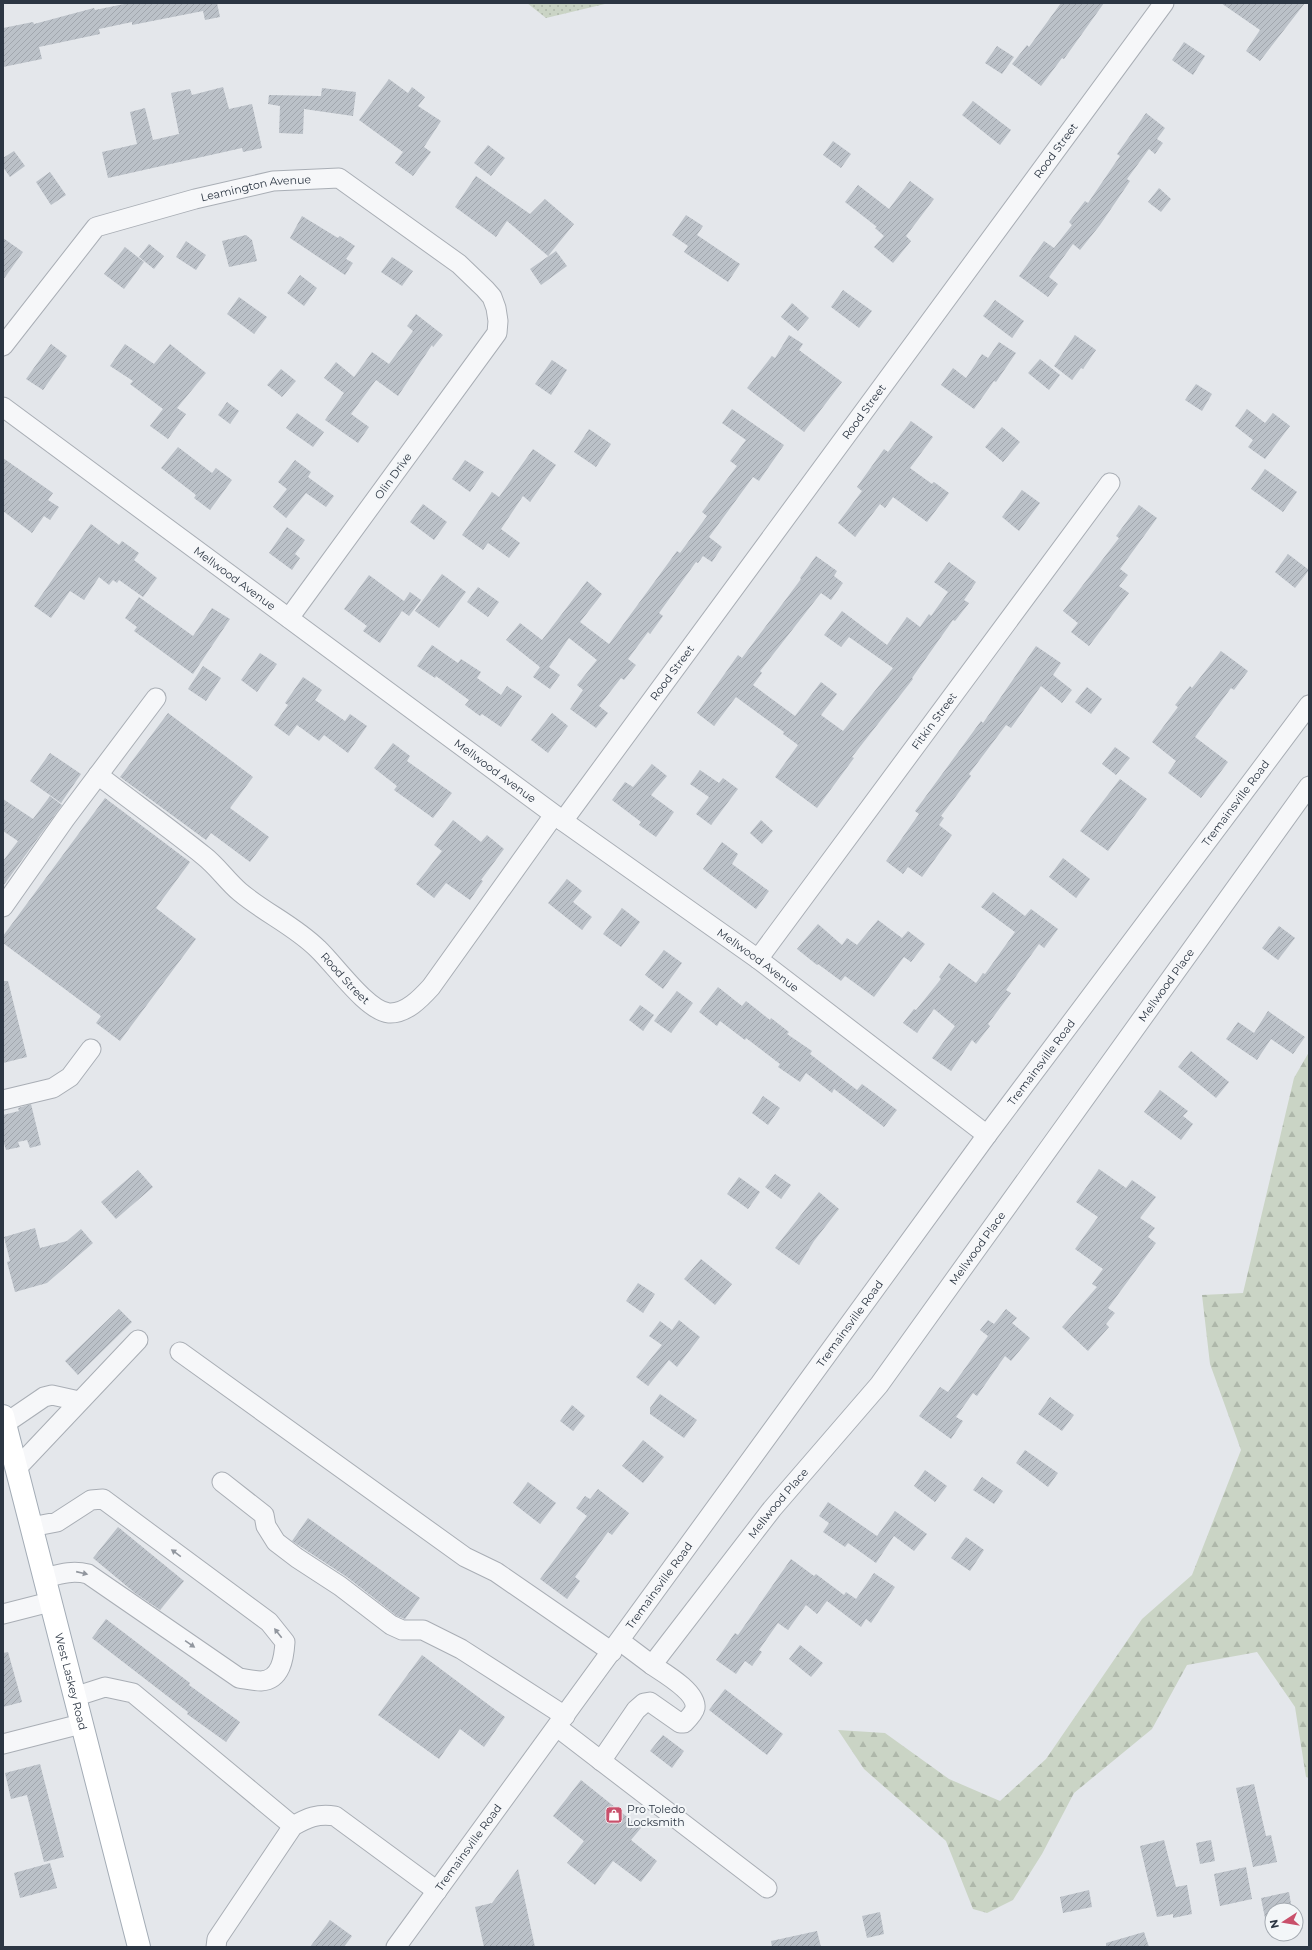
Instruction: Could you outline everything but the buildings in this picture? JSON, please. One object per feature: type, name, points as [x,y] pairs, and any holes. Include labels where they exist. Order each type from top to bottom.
[{"type":"main road","name":"West Laskey Road","points":[[4,1422],[140,1947]]},
{"type":"street","name":"Rood Street","points":[[98,775],[205,857],[240,892],[313,944],[348,980],[361,997],[375,1008],[389,1013],[404,1009],[420,999],[431,987],[558,818],[1164,3]]},
{"type":"street","name":"Leamington Avenue","points":[[3,346],[96,226],[195,199],[273,181],[339,178],[459,264],[485,289],[492,297],[496,308],[498,321],[497,333]]},
{"type":"street","name":"Olin Drive","points":[[289,618],[497,333]]},
{"type":"street","name":"Mellwood Avenue","points":[[3,407],[558,818],[758,959],[988,1135]]},
{"type":"street","name":"Fitkin Street","points":[[758,959],[1110,483]]},
{"type":"street","points":[[3,907],[98,775],[156,698]]},
{"type":"street","name":"Tremainsville Road","points":[[396,1947],[988,1135],[1309,705]]},
{"type":"street","name":"Mellwood Place","points":[[652,1664],[772,1509],[879,1385],[1309,786]]},
{"type":"street","points":[[3,1100],[53,1088],[70,1077],[91,1049]]},
{"type":"street","points":[[16,1469],[138,1340]]},
{"type":"street","points":[[180,1352],[465,1557],[496,1572],[616,1646],[652,1664],[688,1691],[695,1702],[695,1710],[684,1723],[680,1723],[650,1702],[644,1702],[636,1710],[601,1761]]},
{"type":"street","points":[[4,1422],[44,1397],[52,1395],[79,1401]]},
{"type":"street","points":[[222,1482],[264,1515],[266,1526],[276,1542],[297,1558],[340,1586],[391,1625],[402,1630],[423,1630],[461,1649],[561,1721],[601,1761],[767,1888]]},
{"type":"street","points":[[31,1527],[57,1522],[92,1500],[103,1499],[269,1622],[285,1642],[284,1661],[275,1675],[262,1681],[239,1678],[88,1574],[78,1571],[66,1572],[44,1578]]},
{"type":"street","points":[[3,1614],[50,1602]]},
{"type":"street","points":[[74,1697],[105,1686],[133,1693],[293,1826]]},
{"type":"street","points":[[3,1744],[81,1724]]},
{"type":"street","points":[[216,1947],[217,1938],[293,1826],[310,1816],[324,1814],[335,1816],[437,1891]]},
{"type":"green space","points":[[527,3],[609,3],[546,18]]},
{"type":"green space","points":[[1309,1052],[1309,1778],[1306,1777],[1295,1707],[1257,1652],[1187,1665],[1152,1729],[1074,1793],[1042,1854],[1013,1900],[987,1913],[973,1909],[946,1841],[864,1769],[838,1730],[885,1733],[949,1779],[1000,1801],[1046,1759],[1142,1619],[1192,1575],[1241,1450],[1210,1364],[1202,1295],[1243,1293],[1294,1078]]},
{"type":"place","name":"Pro Toledo Locksmith","points":[[614,1815]]}]
